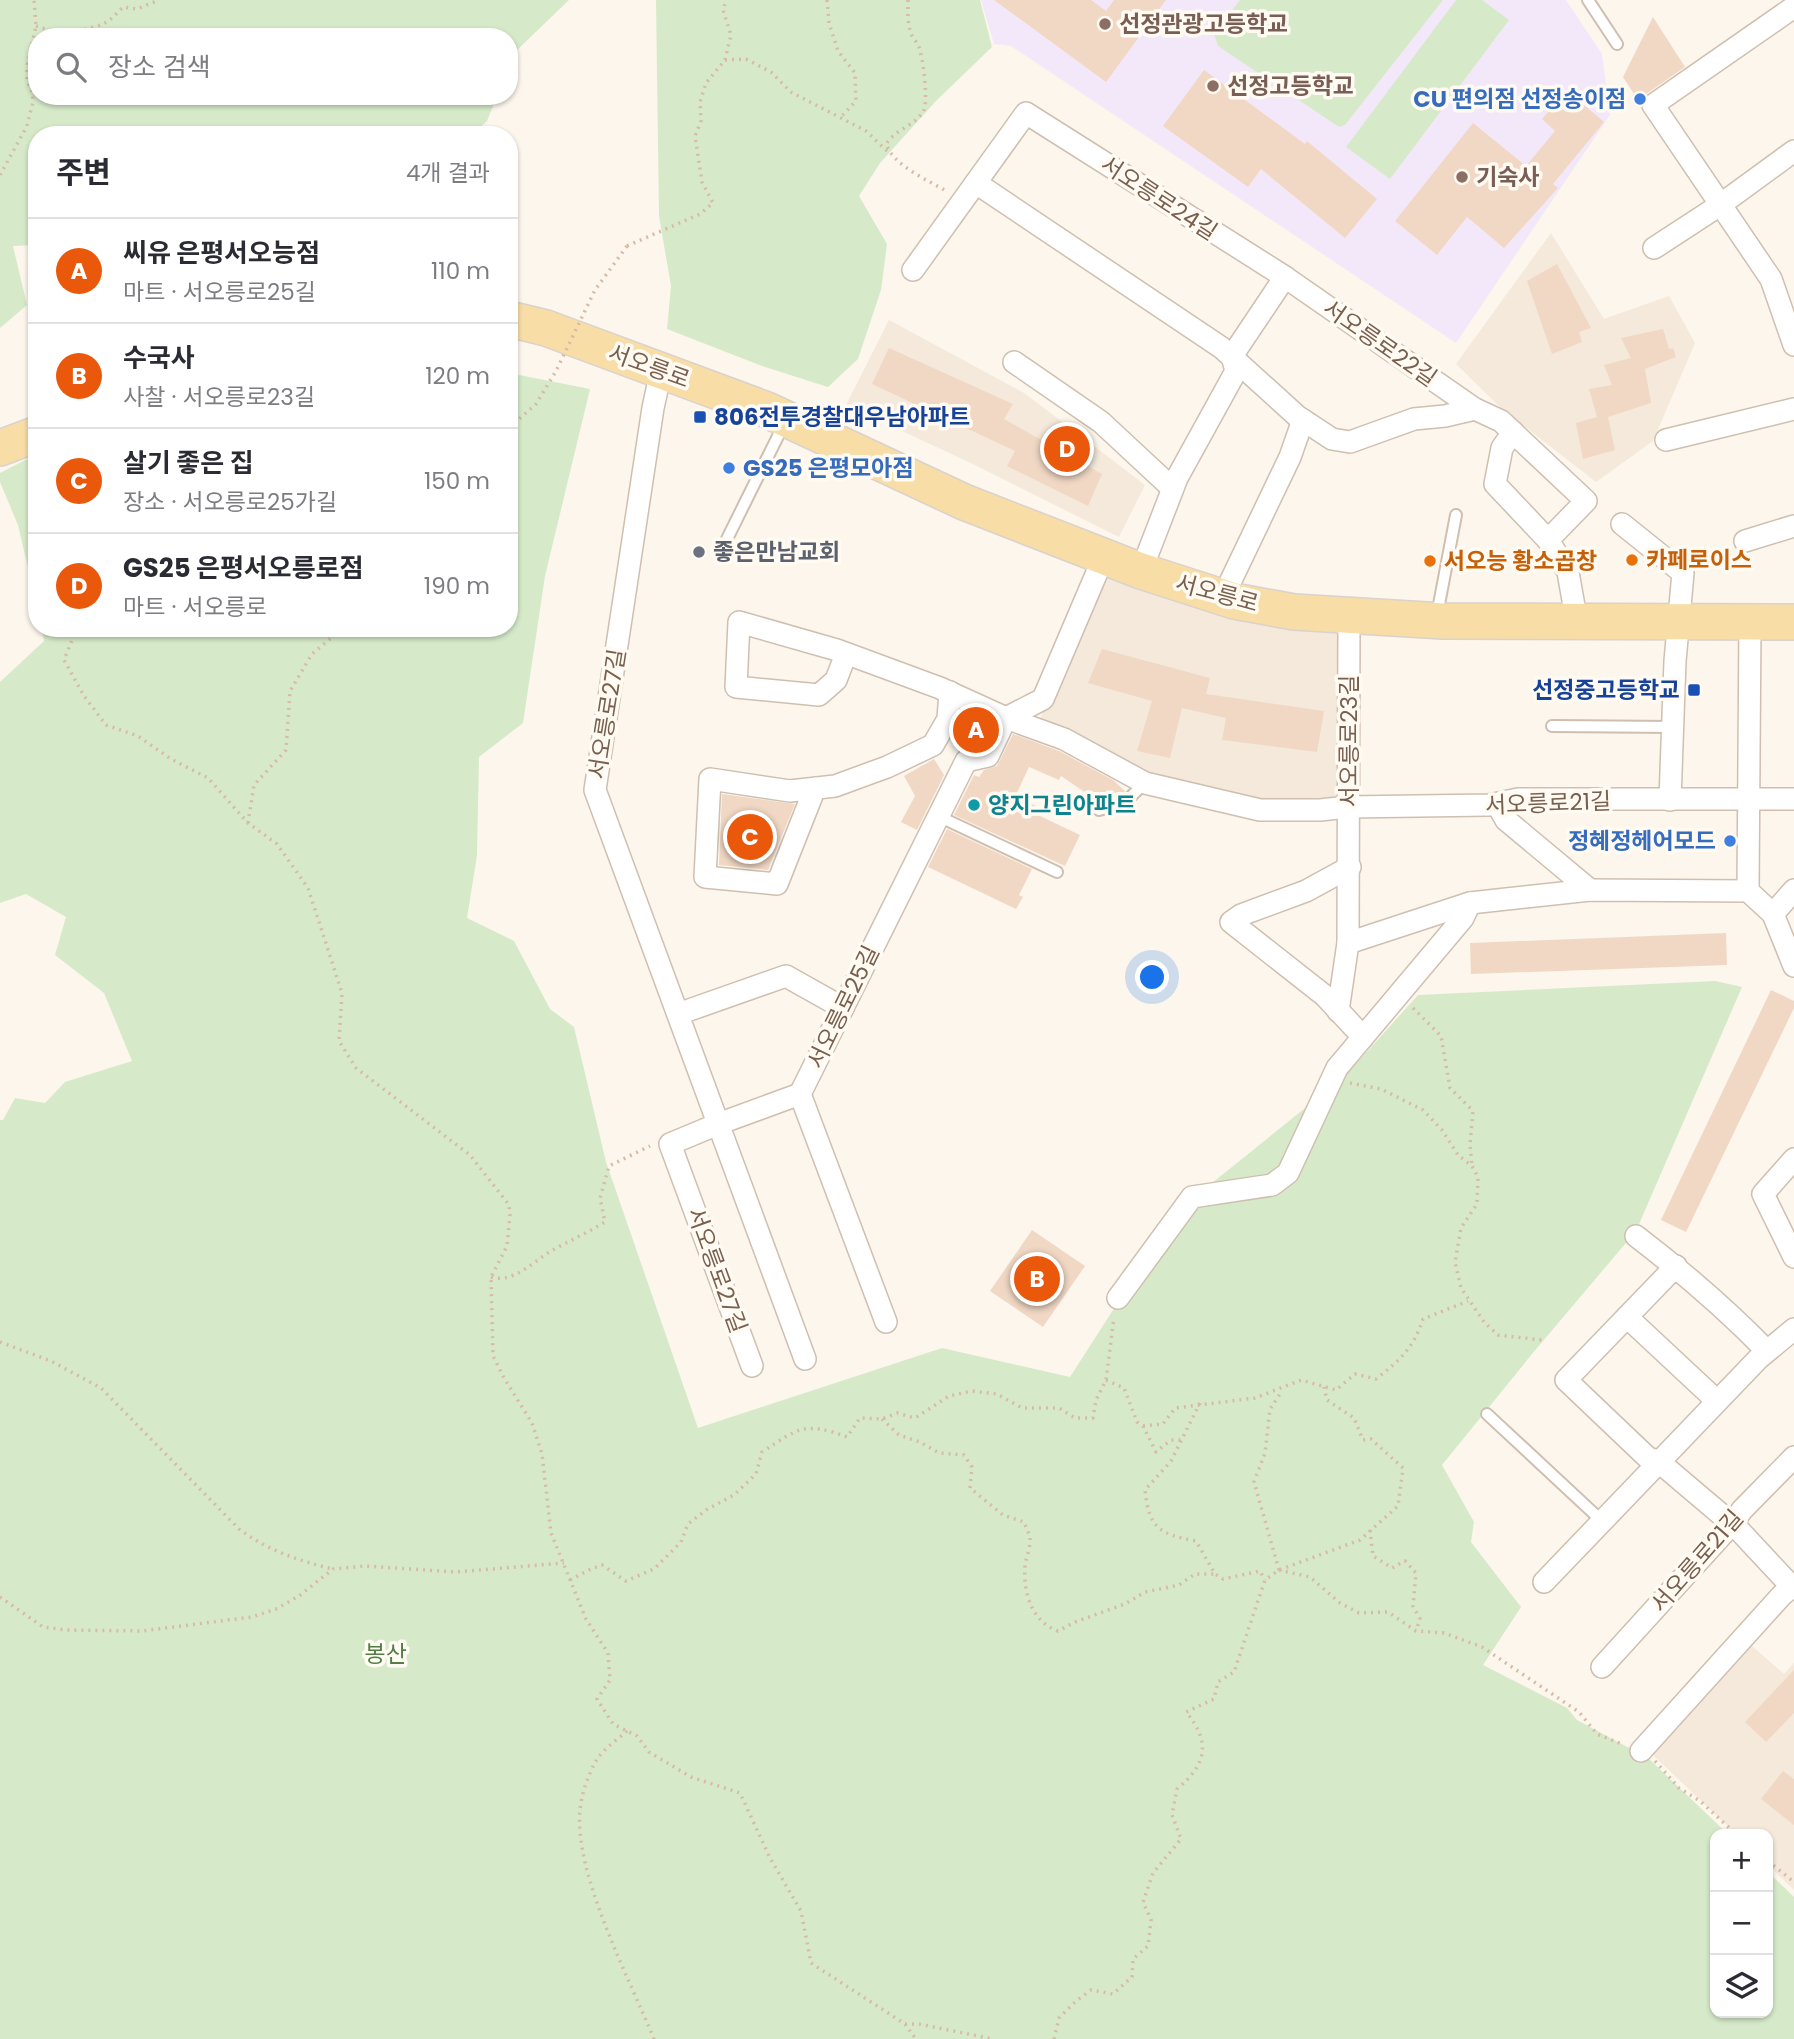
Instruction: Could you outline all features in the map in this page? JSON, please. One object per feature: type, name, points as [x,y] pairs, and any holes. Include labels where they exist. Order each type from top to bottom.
[{"type":"main road","name":"서오릉로","points":[[518,321],[546,328],[787,419],[964,502],[1141,571],[1223,597],[1294,612],[1436,620],[1577,623],[1794,622]]},
{"type":"main road","points":[[0,448],[28,437]]},
{"type":"street","points":[[1794,7],[1653,106],[1771,279],[1786,290],[1794,345]]},
{"type":"street","name":"서오릉로24길","points":[[913,270],[1026,113],[1285,278]]},
{"type":"street","points":[[1654,248],[1720,205],[1794,151]]},
{"type":"street","points":[[976,183],[1232,356],[1236,371],[1172,488],[1141,571]]},
{"type":"street","points":[[1232,356],[1285,278]]},
{"type":"street","name":"서오릉로22길","points":[[1285,278],[1475,409],[1501,421],[1586,501],[1548,540]]},
{"type":"street","name":"서오릉로22길","points":[[1232,356],[1303,420],[1332,439],[1350,442],[1414,419],[1475,409]]},
{"type":"street","points":[[1014,362],[1101,422],[1172,488]]},
{"type":"street","name":"서오릉로27길","points":[[661,371],[653,408],[595,790],[805,1359]]},
{"type":"street","points":[[1666,440],[1794,409]]},
{"type":"street","points":[[1223,597],[1290,457],[1303,420]]},
{"type":"street","points":[[1513,432],[1502,448],[1495,484],[1548,540],[1568,572],[1577,623]]},
{"type":"street","points":[[1622,524],[1683,573],[1670,800]]},
{"type":"street","points":[[1745,541],[1794,526]]},
{"type":"street","points":[[1006,718],[1043,699],[1104,556]]},
{"type":"street","name":"서오릉로23길","points":[[1338,1011],[1348,943],[1349,615]]},
{"type":"street","points":[[846,654],[836,680],[819,695],[736,688],[739,622],[846,654],[950,692],[1006,718],[1064,739],[1145,783],[1260,810],[1348,807]]},
{"type":"street","points":[[1748,891],[1750,622]]},
{"type":"street","points":[[816,788],[777,884],[705,877],[710,779],[790,791],[816,788],[835,786],[887,767],[933,745],[948,719],[950,692]]},
{"type":"street","name":"서오릉로25길","points":[[886,1322],[800,1094],[966,761],[988,756],[1006,718]]},
{"type":"street","name":"서오릉로21길","points":[[1348,807],[1497,804],[1518,799],[1794,799]]},
{"type":"street","points":[[1497,804],[1506,820],[1590,890]]},
{"type":"street","points":[[1350,867],[1306,891],[1241,915],[1231,922],[1325,996],[1363,1037]]},
{"type":"street","points":[[1348,943],[1470,903],[1590,890],[1748,891],[1773,914],[1794,966]]},
{"type":"street","points":[[1773,914],[1794,890]]},
{"type":"street","points":[[1118,1298],[1192,1197],[1272,1185],[1288,1172],[1337,1068],[1464,918],[1470,903]]},
{"type":"street","points":[[678,1014],[786,976],[842,1009]]},
{"type":"street","points":[[670,1144],[800,1094]]},
{"type":"street","name":"서오릉로27길","points":[[670,1144],[752,1366]]},
{"type":"street","points":[[1794,1159],[1763,1194],[1794,1257]]},
{"type":"street","points":[[1636,1236],[1676,1266],[1734,1317],[1767,1351]]},
{"type":"street","points":[[1641,1751],[1793,1586],[1732,1524],[1658,1461],[1648,1458],[1566,1380],[1676,1266]]},
{"type":"street","points":[[1627,1317],[1717,1401]]},
{"type":"street","points":[[1544,1583],[1717,1401],[1767,1351],[1794,1329]]},
{"type":"street","name":"서오릉로21길","points":[[1602,1667],[1742,1510],[1792,1463]]},
{"type":"lane","points":[[1588,0],[1617,44]]},
{"type":"lane","points":[[727,539],[787,419]]},
{"type":"lane","points":[[1436,620],[1456,515]]},
{"type":"lane","points":[[1552,726],[1673,727]]},
{"type":"lane","points":[[1099,810],[1123,804],[1145,783]]},
{"type":"lane","points":[[938,816],[1056,872]]},
{"type":"lane","points":[[1487,1414],[1602,1521]]},
{"type":"path","points":[[34,0],[36,26],[41,28]]},
{"type":"path","points":[[87,28],[104,24],[122,7],[137,9],[159,0]]},
{"type":"path","points":[[518,420],[536,404],[556,371],[596,290],[627,246],[700,214],[713,203],[702,182],[695,136],[701,121],[701,102],[706,83],[725,60],[731,35],[723,10],[726,0]]},
{"type":"path","points":[[827,0],[829,23],[838,51],[855,73],[856,101],[841,117]]},
{"type":"path","points":[[890,153],[886,144],[892,135],[912,124],[927,104],[924,85],[926,78],[919,47],[911,34],[907,16],[908,0]]},
{"type":"path","points":[[725,60],[746,59],[771,72],[791,92],[866,131],[906,167],[962,201]]},
{"type":"path","points":[[28,62],[28,83]]},
{"type":"path","points":[[0,175],[27,126],[32,105]]},
{"type":"path","points":[[73,637],[64,660],[84,696],[106,725],[138,737],[171,759],[208,778],[248,823],[277,844],[308,888],[342,993],[340,1041],[356,1068],[470,1155],[509,1205],[507,1245],[491,1277],[494,1356],[503,1378],[532,1423],[542,1454],[551,1533],[586,1619],[608,1653],[611,1680],[597,1699],[613,1724],[637,1736],[649,1752],[691,1777],[740,1793],[770,1858],[801,1911],[811,1963],[905,2024],[916,2039]]},
{"type":"path","points":[[248,823],[254,785],[286,750],[290,691],[313,654],[333,637]]},
{"type":"path","points":[[1402,990],[1404,997],[1441,1036],[1450,1088],[1473,1111],[1470,1145],[1472,1166],[1478,1177],[1477,1204],[1461,1228],[1455,1262],[1461,1288],[1483,1322],[1498,1335],[1542,1340]]},
{"type":"path","points":[[1330,1082],[1381,1088],[1423,1110],[1442,1130],[1458,1155],[1472,1166]]},
{"type":"path","points":[[491,1277],[502,1279],[524,1269],[605,1222],[600,1198],[609,1166],[649,1146],[670,1144]]},
{"type":"path","points":[[570,1580],[602,1565],[626,1581],[654,1569],[681,1542],[688,1524],[706,1510],[734,1495],[755,1474],[762,1452],[795,1430],[810,1427],[847,1437],[860,1418],[883,1419],[897,1413],[915,1418],[949,1396],[972,1391],[998,1394],[1022,1408],[1059,1408],[1074,1418],[1093,1418],[1096,1400],[1106,1380],[1111,1331],[1118,1298]]},
{"type":"path","points":[[1143,1426],[1163,1424],[1175,1408],[1255,1398],[1301,1380],[1336,1390],[1355,1374],[1376,1379],[1404,1356],[1417,1337],[1423,1319],[1468,1301]]},
{"type":"path","points":[[0,1342],[51,1361],[101,1388],[239,1529],[258,1543],[310,1564],[333,1569],[365,1566],[456,1572],[564,1563]]},
{"type":"path","points":[[1106,1380],[1124,1388],[1137,1422],[1143,1426],[1156,1452],[1171,1440],[1182,1440]]},
{"type":"path","points":[[1055,2039],[1059,2018],[1076,2001],[1091,1990],[1113,1994],[1132,1977],[1133,1959],[1149,1946],[1151,1920],[1143,1902],[1153,1873],[1181,1839],[1172,1815],[1177,1789],[1193,1775],[1204,1743],[1199,1727],[1186,1712],[1214,1699],[1218,1682],[1234,1672],[1265,1580],[1279,1570],[1360,1540],[1398,1506],[1402,1468],[1371,1438],[1363,1440],[1354,1418],[1327,1400],[1324,1387]]},
{"type":"path","points":[[1279,1570],[1254,1482],[1265,1453],[1270,1409],[1283,1389]]},
{"type":"path","points":[[1200,1403],[1171,1461],[1145,1490],[1147,1509],[1154,1524],[1169,1536],[1196,1541],[1215,1574],[1223,1579],[1260,1571],[1265,1580]]},
{"type":"path","points":[[883,1419],[899,1435],[920,1442],[939,1454],[964,1455],[972,1467],[970,1488],[1003,1515],[1024,1522],[1031,1540],[1025,1564],[1025,1590],[1035,1614],[1044,1626],[1058,1631],[1125,1604],[1145,1592],[1179,1585],[1195,1574],[1215,1574]]},
{"type":"path","points":[[1370,1530],[1373,1556],[1392,1568],[1405,1561],[1416,1573],[1413,1606],[1420,1619],[1416,1631]]},
{"type":"path","points":[[0,1597],[43,1627],[79,1631],[142,1631],[252,1617],[299,1596],[333,1569]]},
{"type":"path","points":[[1279,1570],[1311,1577],[1340,1603],[1359,1613],[1388,1612],[1416,1631],[1444,1633],[1482,1647],[1579,1712],[1597,1734],[1641,1751],[1654,1760],[1679,1787],[1700,1801],[1731,1829]]},
{"type":"path","points":[[627,1731],[597,1758],[580,1810],[580,1836],[593,1886],[610,1934],[654,2039]]},
{"type":"path","points":[[1773,1865],[1794,1882]]},
{"type":"path","points":[[905,2024],[919,2024],[993,2039]]},
{"type":"shaded area","points":[[981,0],[1566,0],[1602,54],[1610,115],[1456,343],[1011,46],[994,44]]},
{"type":"shaded area","points":[[1551,233],[1604,319],[1669,296],[1695,343],[1653,441],[1596,482],[1501,408],[1456,364]]},
{"type":"shaded area","points":[[889,320],[1024,393],[1145,485],[1119,537],[973,464],[846,405]]},
{"type":"shaded area","points":[[1105,573],[1346,633],[1345,803],[1266,806],[1146,777],[1040,719]]},
{"type":"shaded area","points":[[1752,1646],[1784,1674],[1794,1663],[1794,1890],[1773,1870],[1773,1829],[1731,1829],[1653,1755]]},
{"type":"green space","points":[[0,0],[569,0],[518,49],[518,28],[28,28],[28,105],[493,105],[487,121],[482,126],[28,126],[28,245],[13,246],[27,305],[0,328]]},
{"type":"green space","points":[[656,0],[980,0],[992,47],[936,101],[880,163],[859,196],[887,244],[881,290],[858,359],[828,387],[762,366],[667,329],[671,286],[659,216]]},
{"type":"green space","points":[[1240,0],[1443,0],[1345,125],[1339,127],[1218,46],[1214,34]]},
{"type":"green space","points":[[1456,0],[1482,0],[1509,20],[1390,179],[1346,147]]},
{"type":"green space","name":"봉산","points":[[518,375],[590,389],[545,576],[523,723],[479,757],[477,855],[467,918],[514,941],[550,1009],[574,1027],[606,1162],[698,1428],[942,1348],[1070,1377],[1176,1212],[1346,1075],[1418,995],[1715,981],[1742,987],[1636,1231],[1442,1465],[1474,1522],[1471,1542],[1521,1607],[1483,1665],[1567,1708],[1577,1720],[1648,1758],[1723,1829],[1710,1829],[1710,2018],[1773,2018],[1773,1877],[1794,1897],[1794,2039],[0,2039],[0,1120],[3,1120],[15,1098],[45,1103],[65,1082],[132,1061],[104,993],[55,955],[66,917],[26,894],[0,903],[0,682],[44,641],[43,637],[518,637]]},
{"type":"green space","points":[[28,459],[28,568],[18,525],[0,482],[0,473]]},
{"type":"building","points":[[994,0],[1091,0],[1106,11],[1114,0],[1166,0],[1106,82]]},
{"type":"building","points":[[1653,17],[1685,67],[1646,94],[1640,103],[1623,77]]},
{"type":"building","points":[[1204,70],[1305,144],[1307,141],[1377,199],[1345,238],[1261,169],[1248,187],[1163,126]]},
{"type":"building","points":[[1577,99],[1604,122],[1553,184],[1558,188],[1504,248],[1467,217],[1437,255],[1395,221],[1473,123],[1526,166],[1555,131],[1542,119],[1556,103],[1566,112]]},
{"type":"building","points":[[1557,264],[1591,328],[1579,332],[1582,342],[1552,354],[1527,281]]},
{"type":"building","points":[[1663,329],[1669,349],[1673,348],[1676,357],[1645,369],[1651,403],[1608,417],[1615,450],[1583,459],[1576,423],[1597,417],[1589,389],[1612,385],[1604,365],[1631,358],[1621,338]]},
{"type":"building","points":[[889,348],[1013,404],[1004,419],[1102,474],[1088,506],[1007,466],[1015,451],[872,384]]},
{"type":"building","points":[[1102,649],[1210,678],[1206,694],[1324,711],[1317,752],[1222,740],[1226,718],[1182,708],[1170,758],[1137,751],[1152,701],[1088,683]]},
{"type":"building","points":[[967,715],[988,724],[979,745],[956,735]]},
{"type":"building","points":[[1013,734],[1059,751],[1113,780],[1125,791],[1119,797],[1099,800],[1088,790],[1086,793],[1061,776],[1059,780],[1029,767],[1015,797],[1041,808],[1038,815],[1080,835],[1065,866],[954,815],[974,775],[979,777],[984,770],[997,766]]},
{"type":"building","points":[[934,759],[944,775],[917,830],[901,822],[915,796],[904,776]]},
{"type":"building","points":[[722,794],[795,804],[768,870],[719,865]]},
{"type":"building","points":[[947,829],[1032,869],[1019,895],[1023,897],[1016,909],[928,867]]},
{"type":"building","points":[[1726,933],[1727,965],[1471,974],[1470,943]]},
{"type":"building","points":[[1771,990],[1794,1001],[1794,1008],[1686,1232],[1661,1220]]},
{"type":"building","points":[[1032,1230],[1085,1266],[1043,1327],[990,1291]]},
{"type":"building","points":[[1794,1670],[1794,1713],[1766,1742],[1745,1722]]},
{"type":"building","points":[[1783,1771],[1794,1779],[1794,1825],[1761,1799]]},
{"type":"place","name":"선정관광고등학교","points":[[1105,24]]},
{"type":"place","name":"선정고등학교","points":[[1213,86]]},
{"type":"place","name":"CU 편의점 선정송이점","points":[[1640,99]]},
{"type":"place","name":"기숙사","points":[[1462,177]]},
{"type":"place","name":"806전투경찰대우남아파트","points":[[700,417]]},
{"type":"place","name":"GS25 은평서오릉로점","points":[[1067,449]]},
{"type":"place","name":"GS25 은평모아점","points":[[729,468]]},
{"type":"place","name":"좋은만남교회","points":[[699,552]]},
{"type":"place","name":"카페로이스","points":[[1632,560]]},
{"type":"place","name":"서오능 황소곱창","points":[[1430,561]]},
{"type":"place","name":"선정중고등학교","points":[[1694,690]]},
{"type":"place","name":"씨유 은평서오능점","points":[[976,730]]},
{"type":"place","name":"양지그린아파트","points":[[974,805]]},
{"type":"place","name":"살기 좋은 집","points":[[750,837]]},
{"type":"place","name":"정혜정헤어모드","points":[[1730,841]]},
{"type":"place","name":"수국사","points":[[1037,1279]]}]
